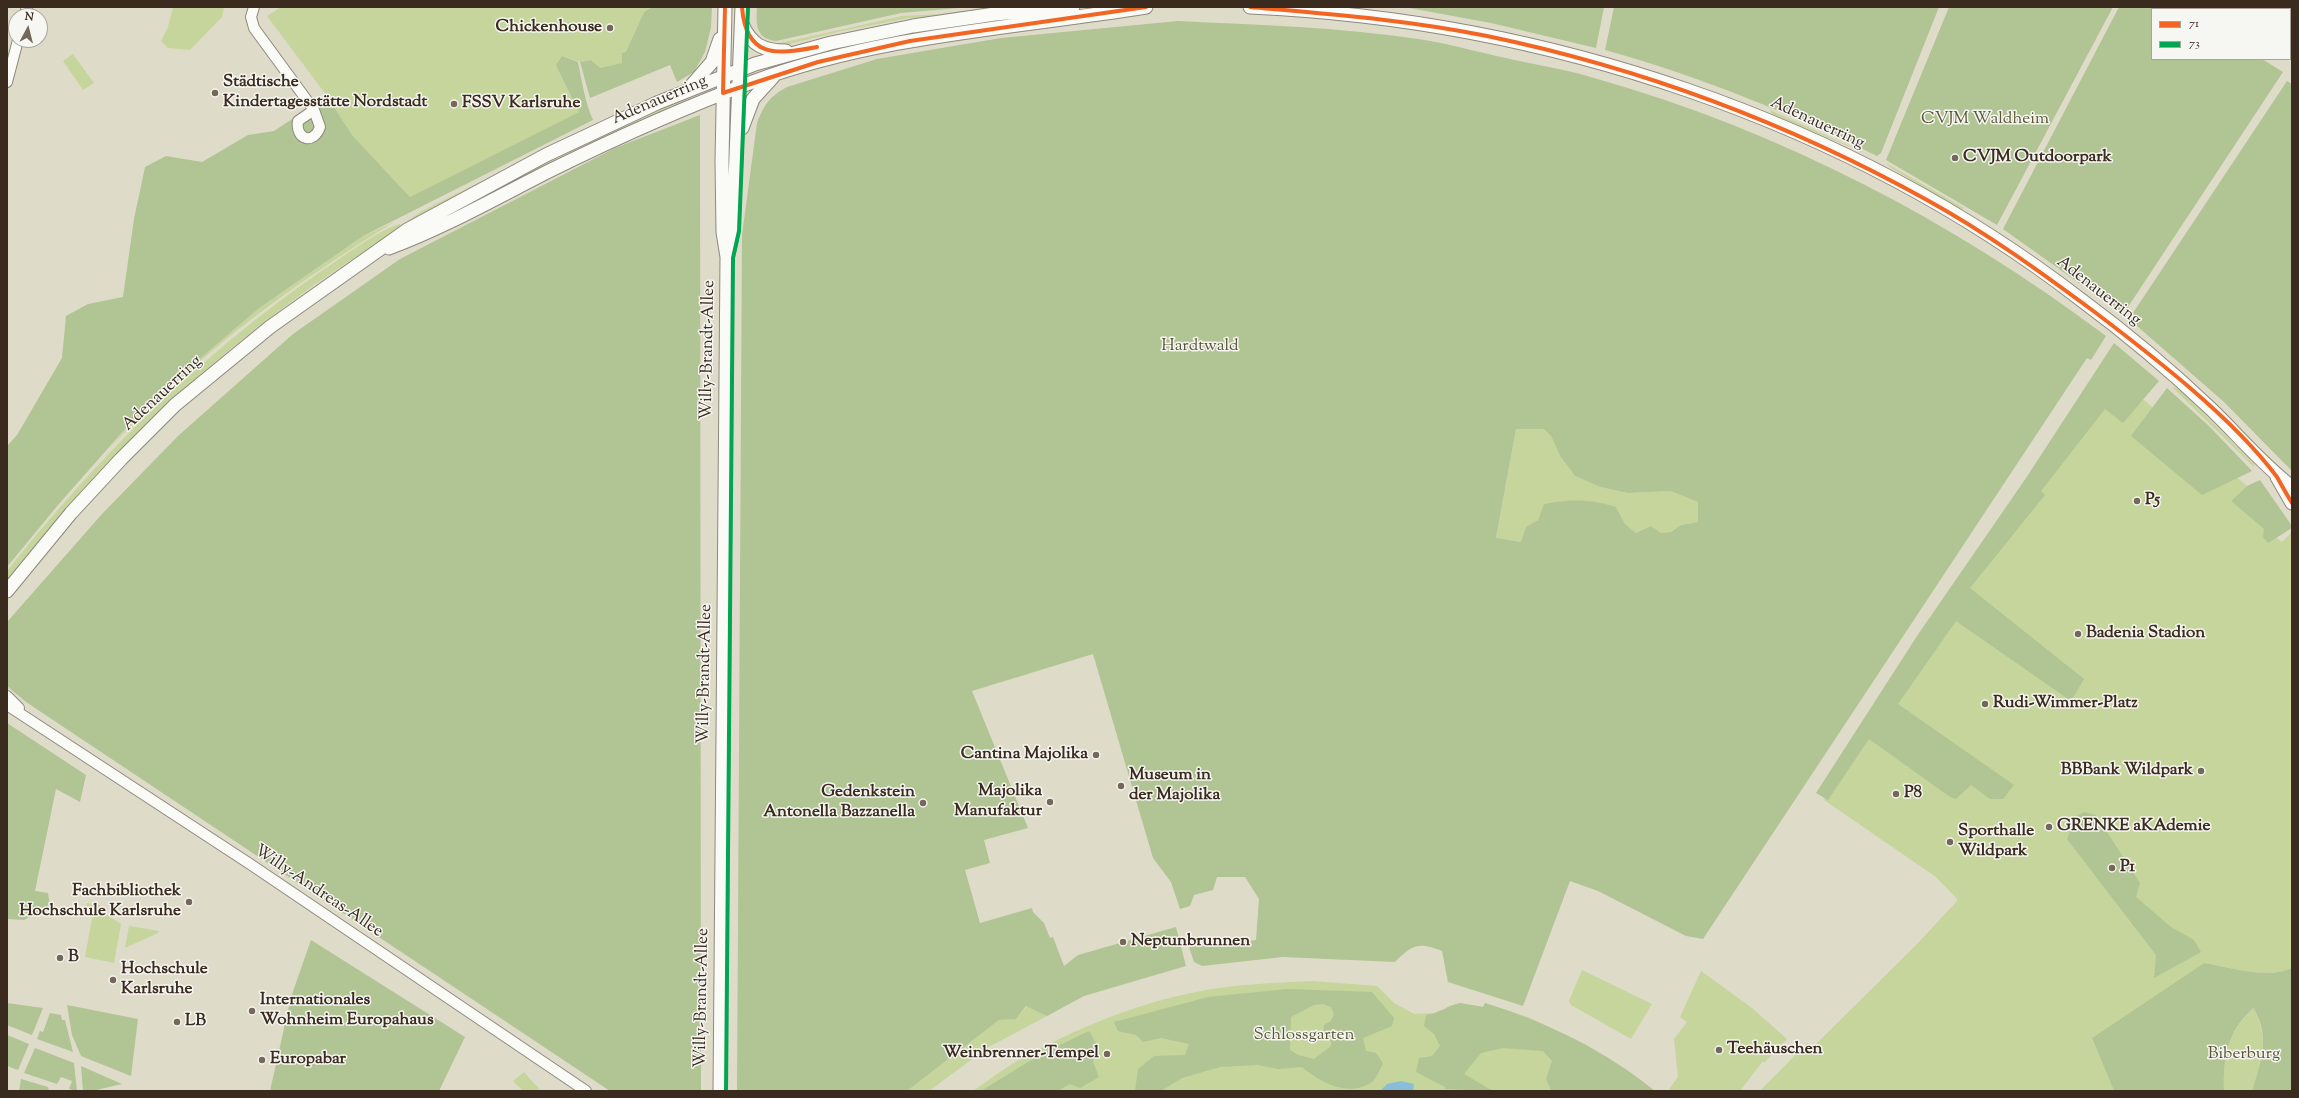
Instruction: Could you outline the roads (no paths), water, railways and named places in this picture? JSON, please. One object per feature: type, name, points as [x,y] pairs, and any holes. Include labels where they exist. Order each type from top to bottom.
[{"type":"main road","name":"Willy-Brandt-Allee","points":[[720,1091],[727,257],[723,232],[723,76],[725,7]]},
{"type":"main road","name":"Willy-Brandt-Allee","points":[[727,257],[733,231],[742,7]]},
{"type":"main road","name":"Adenauerring","points":[[7,591],[75,509],[175,405],[270,327],[407,230],[517,170],[685,91],[740,70],[797,51],[913,26],[995,14],[1073,7]]},
{"type":"main road","name":"Adenauerring","points":[[373,255],[450,223],[604,144],[723,94],[776,74],[835,57],[923,39],[1146,7]]},
{"type":"main road","name":"Adenauerring","points":[[1250,7],[1334,12],[1396,19],[1453,28],[1528,45],[1657,80],[1794,132],[1875,171],[1934,203],[1993,238],[2080,298],[2173,374],[2236,433],[2276,476],[2292,503]]},
{"type":"main road","points":[[742,24],[751,41],[763,49],[776,52],[797,51]]},
{"type":"main road","points":[[685,91],[698,80],[710,65],[724,27]]},
{"type":"main road","points":[[737,142],[753,99],[776,74]]},
{"type":"main road","name":"Adenauerring","points":[[2276,476],[2292,487]]},
{"type":"street","points":[[254,7],[252,17],[254,28],[314,110]]},
{"type":"street","points":[[7,82],[16,48]]},
{"type":"street","name":"Willy-Andreas-Allee","points":[[7,696],[31,721]]},
{"type":"street","name":"Willy-Andreas-Allee","points":[[7,705],[250,864],[586,1091]]},
{"type":"water","points":[[1401,1081],[1414,1084],[1413,1091],[1380,1091],[1387,1084]]},
{"type":"place","name":"Chickenhouse","points":[[610,28]]},
{"type":"place","name":"Städtische Kindertagesstätte Nordstadt","points":[[215,93]]},
{"type":"place","name":"FSSV Karlsruhe","points":[[454,104]]},
{"type":"place","name":"CVJM Outdoorpark","points":[[1955,158]]},
{"type":"place","name":"P5","points":[[2137,501]]},
{"type":"place","name":"Badenia Stadion","points":[[2078,634]]},
{"type":"place","name":"Rudi-Wimmer-Platz","points":[[1985,704]]},
{"type":"place","name":"Cantina Majolika","points":[[1096,755]]},
{"type":"place","name":"BBBank Wildpark","points":[[2201,771]]},
{"type":"place","name":"Museum in der Majolika","points":[[1121,786]]},
{"type":"place","name":"P8","points":[[1896,794]]},
{"type":"place","name":"Majolika Manufaktur","points":[[1050,802]]},
{"type":"place","name":"Gedenkstein Antonella Bazzanella","points":[[923,803]]},
{"type":"place","name":"GRENKE aKAdemie","points":[[2049,827]]},
{"type":"place","name":"Sporthalle Wildpark","points":[[1950,842]]},
{"type":"place","name":"P1","points":[[2112,868]]},
{"type":"place","name":"Fachbibliothek Hochschule Karlsruhe","points":[[189,902]]},
{"type":"place","name":"Neptunbrunnen","points":[[1123,942]]},
{"type":"place","name":"B","points":[[60,958]]},
{"type":"place","name":"Hochschule Karlsruhe","points":[[113,980]]},
{"type":"place","name":"Internationales Wohnheim Europahaus","points":[[252,1011]]},
{"type":"place","name":"LB","points":[[177,1022]]},
{"type":"place","name":"Teehäuschen","points":[[1719,1050]]},
{"type":"place","name":"Weinbrenner-Tempel","points":[[1107,1054]]},
{"type":"place","name":"Europabar","points":[[262,1060]]},
{"type":"park label","name":"CVJM Waldheim","points":[[1985,120]]},
{"type":"park label","name":"Hardtwald","points":[[1200,347]]},
{"type":"park label","name":"Schlossgarten","points":[[1304,1036]]},
{"type":"park label","name":"Biberburg","points":[[2244,1055]]}]
